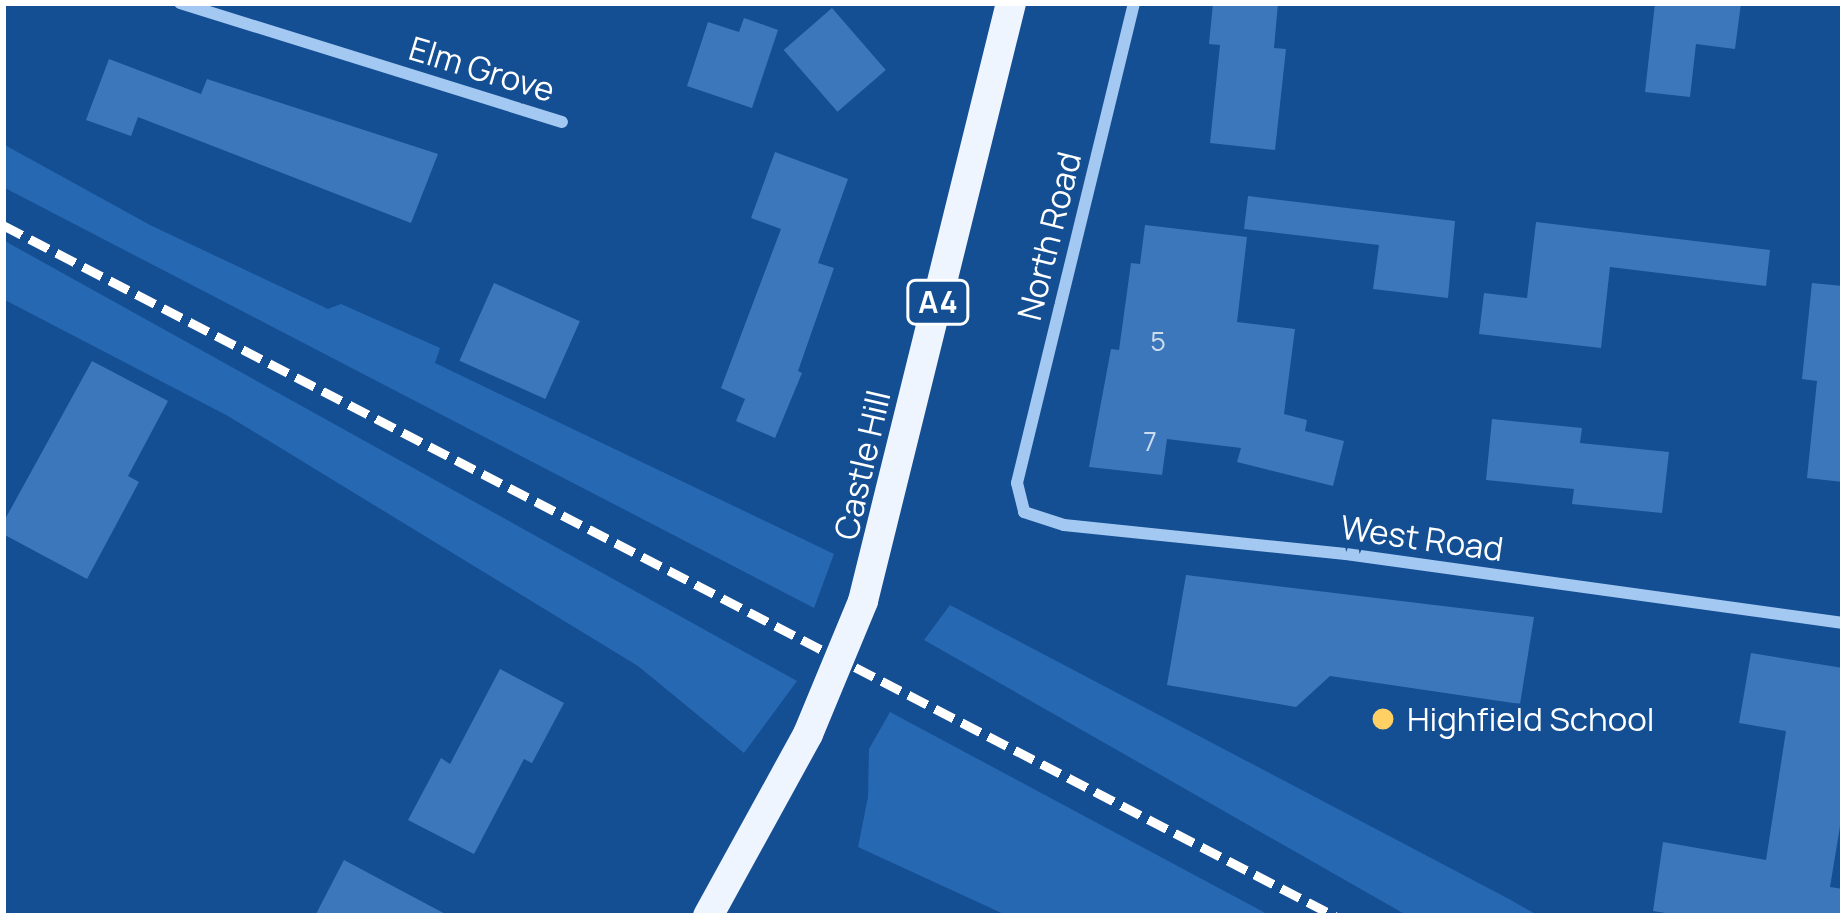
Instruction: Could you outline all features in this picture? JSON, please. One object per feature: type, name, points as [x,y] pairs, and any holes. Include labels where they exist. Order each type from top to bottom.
[{"type":"main road","name":"Castle Hill","points":[[708,916],[808,734],[863,602],[1011,3]]},
{"type":"street","name":"Elm Grove","points":[[180,3],[562,122]]},
{"type":"street","name":"North Road","points":[[1017,483],[1134,3]]},
{"type":"street","name":"West Road","points":[[1017,483],[1024,512],[1064,525],[1346,554],[1843,622]]},
{"type":"shaded area","points":[[3,144],[150,225],[328,309],[341,304],[440,348],[435,363],[834,554],[814,608],[3,187]]},
{"type":"shaded area","points":[[3,240],[797,681],[744,753],[638,666],[228,416],[3,299]]},
{"type":"shaded area","points":[[950,605],[1539,916],[1408,916],[924,640]]},
{"type":"shaded area","points":[[890,712],[1271,916],[1008,916],[858,847],[868,797],[869,749]]},
{"type":"building","points":[[1213,3],[1278,3],[1274,48],[1286,49],[1275,150],[1210,143],[1220,45],[1209,44]]},
{"type":"building","points":[[1655,3],[1741,3],[1735,49],[1696,44],[1690,97],[1645,92]]},
{"type":"building","points":[[832,8],[886,70],[837,112],[784,50]]},
{"type":"building","points":[[744,18],[778,30],[752,108],[687,86],[708,22],[739,32]]},
{"type":"building","points":[[109,59],[201,94],[207,79],[438,154],[411,223],[138,117],[131,136],[86,120]]},
{"type":"building","points":[[775,152],[848,179],[818,263],[834,268],[798,371],[802,373],[775,438],[736,421],[745,399],[721,388],[781,229],[751,218]]},
{"type":"building","points":[[1248,196],[1455,221],[1448,298],[1373,289],[1379,245],[1244,229]]},
{"type":"building","points":[[1536,222],[1770,250],[1766,286],[1610,267],[1601,348],[1479,334],[1484,293],[1527,298]]},
{"type":"building","points":[[1145,225],[1247,237],[1237,322],[1295,329],[1284,414],[1307,420],[1305,431],[1344,441],[1333,486],[1237,462],[1241,448],[1167,439],[1162,475],[1089,467],[1111,349],[1119,350],[1131,263],[1140,264]]},
{"type":"building","points":[[494,283],[580,321],[545,399],[459,361]]},
{"type":"building","points":[[1812,283],[1843,286],[1843,482],[1807,478],[1817,381],[1802,379]]},
{"type":"building","points":[[92,361],[168,401],[128,476],[139,482],[87,579],[3,534],[3,523]]},
{"type":"building","points":[[1492,419],[1582,428],[1580,443],[1669,452],[1662,513],[1572,504],[1574,489],[1486,480]]},
{"type":"building","points":[[1186,575],[1534,617],[1520,704],[1330,676],[1296,707],[1167,685]]},
{"type":"building","points":[[1751,653],[1843,668],[1843,808],[1830,887],[1843,889],[1843,916],[1685,916],[1653,911],[1663,842],[1766,860],[1786,731],[1739,723]]},
{"type":"building","points":[[500,669],[564,703],[532,763],[524,759],[474,854],[408,820],[441,758],[450,764]]},
{"type":"building","points":[[344,860],[449,916],[315,916]]},
{"type":"railway","points":[[3,225],[1335,916]]},
{"type":"place","name":"Highfield School","points":[[1383,719]]}]
